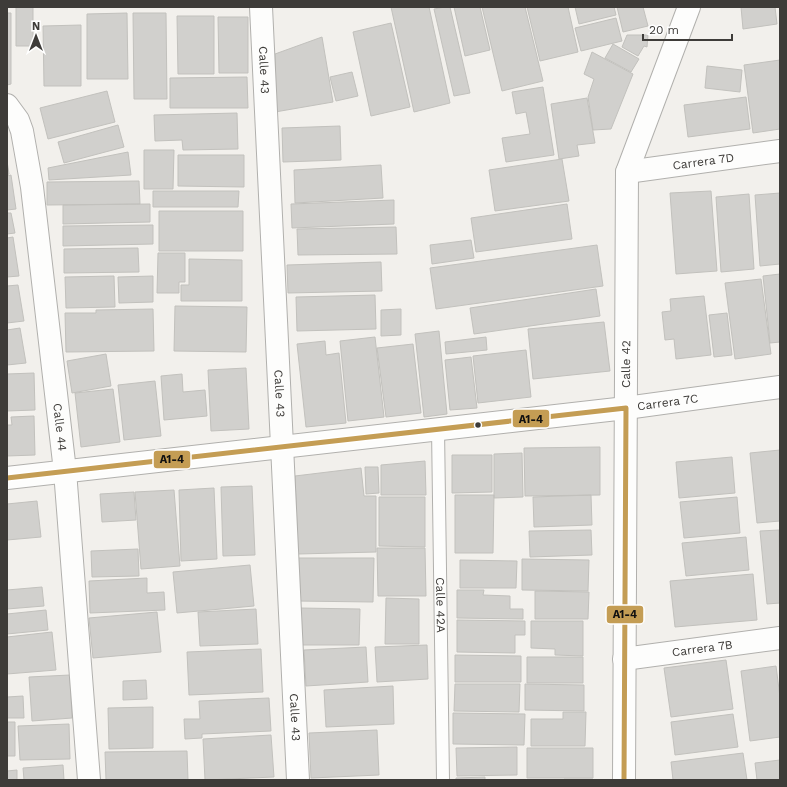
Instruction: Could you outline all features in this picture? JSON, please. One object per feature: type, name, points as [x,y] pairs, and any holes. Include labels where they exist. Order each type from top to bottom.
[{"type":"street","name":"Calle 43","points":[[261,7],[298,780]]},
{"type":"street","name":"Calle 42","points":[[624,780],[627,172],[689,7]]},
{"type":"street","name":"Calle 44","points":[[7,105],[18,120],[22,131],[32,187],[65,471],[89,780]]},
{"type":"street","name":"Carrera 7D","points":[[627,172],[780,151]]},
{"type":"street","name":"Carrera 7C","points":[[7,478],[626,408],[780,387]]},
{"type":"street","name":"Carrera 7B","points":[[624,660],[780,638]]},
{"type":"lane","name":"Calle 42A","points":[[438,429],[443,780]]},
{"type":"building","points":[[16,7],[33,7],[33,46],[16,46]]},
{"type":"building","points":[[391,7],[429,7],[450,103],[414,112]]},
{"type":"building","points":[[450,7],[470,93],[454,96],[434,9]]},
{"type":"building","points":[[454,7],[480,7],[490,50],[465,56]]},
{"type":"building","points":[[482,7],[525,7],[543,81],[502,91]]},
{"type":"building","points":[[527,7],[568,7],[578,52],[540,61]]},
{"type":"building","points":[[575,7],[614,7],[616,15],[579,24]]},
{"type":"building","points":[[617,7],[643,7],[648,26],[623,32]]},
{"type":"building","points":[[741,7],[775,7],[777,24],[743,29]]},
{"type":"building","points":[[7,13],[11,13],[11,84],[7,85]]},
{"type":"building","points":[[127,13],[128,79],[87,79],[87,14]]},
{"type":"building","points":[[133,13],[166,13],[167,99],[134,99]]},
{"type":"building","points":[[177,16],[214,16],[214,74],[178,74]]},
{"type":"building","points":[[218,17],[248,17],[248,73],[219,73]]},
{"type":"building","points":[[616,18],[622,41],[581,51],[575,28]]},
{"type":"building","points":[[391,23],[410,107],[371,116],[353,32]]},
{"type":"building","points":[[81,25],[81,86],[44,86],[43,26]]},
{"type":"building","points":[[627,35],[648,35],[647,47],[644,46],[638,56],[622,47]]},
{"type":"building","points":[[322,37],[333,102],[275,112],[275,54]]},
{"type":"building","points":[[613,44],[639,59],[631,72],[605,58]]},
{"type":"building","points":[[592,52],[633,74],[611,129],[593,130],[588,97],[594,79],[584,74]]},
{"type":"building","points":[[780,60],[780,129],[753,133],[744,65]]},
{"type":"building","points":[[707,66],[742,70],[740,92],[705,88]]},
{"type":"building","points":[[352,72],[358,96],[336,101],[330,77]]},
{"type":"building","points":[[247,77],[248,108],[170,108],[170,78]]},
{"type":"building","points":[[543,87],[554,155],[506,162],[502,138],[530,134],[526,112],[516,114],[512,92]]},
{"type":"building","points":[[107,91],[115,122],[48,139],[40,108]]},
{"type":"building","points":[[746,97],[750,129],[688,137],[684,105]]},
{"type":"building","points":[[587,98],[595,143],[577,145],[579,156],[559,159],[551,104]]},
{"type":"building","points":[[237,113],[238,149],[183,150],[182,140],[155,141],[154,115]]},
{"type":"building","points":[[118,125],[124,147],[64,163],[58,142]]},
{"type":"building","points":[[340,126],[341,160],[283,162],[282,128]]},
{"type":"building","points":[[144,150],[174,150],[173,189],[144,189]]},
{"type":"building","points":[[128,152],[131,175],[49,180],[48,168]]},
{"type":"building","points":[[178,155],[244,155],[244,187],[178,186]]},
{"type":"building","points":[[562,159],[569,201],[495,211],[489,170]]},
{"type":"building","points":[[7,161],[9,174],[7,175]]},
{"type":"building","points":[[381,165],[383,198],[295,203],[294,170]]},
{"type":"building","points":[[11,175],[16,209],[7,210],[7,176]]},
{"type":"building","points":[[139,181],[140,204],[47,205],[47,182]]},
{"type":"building","points":[[153,191],[239,191],[238,207],[153,207]]},
{"type":"building","points":[[711,191],[717,271],[676,274],[670,193]]},
{"type":"building","points":[[780,193],[780,264],[760,266],[755,195]]},
{"type":"building","points":[[749,194],[754,269],[721,272],[716,197]]},
{"type":"building","points":[[394,200],[394,224],[292,228],[291,204]]},
{"type":"building","points":[[150,204],[150,222],[63,224],[63,205]]},
{"type":"building","points":[[567,204],[572,239],[476,252],[471,218]]},
{"type":"building","points":[[159,211],[243,211],[243,251],[159,251]]},
{"type":"building","points":[[7,213],[11,213],[15,233],[7,234]]},
{"type":"building","points":[[153,225],[153,244],[63,246],[63,226]]},
{"type":"building","points":[[396,227],[397,254],[298,255],[297,229]]},
{"type":"building","points":[[13,237],[19,276],[7,277],[7,238]]},
{"type":"building","points":[[471,240],[474,258],[432,264],[430,245]]},
{"type":"building","points":[[597,245],[603,286],[436,309],[430,268]]},
{"type":"building","points":[[138,248],[139,272],[64,273],[64,249]]},
{"type":"building","points":[[158,253],[185,253],[185,282],[179,282],[179,293],[157,293]]},
{"type":"building","points":[[189,259],[242,260],[242,301],[181,301],[181,285],[189,285]]},
{"type":"building","points":[[381,262],[382,291],[288,293],[287,265]]},
{"type":"building","points":[[780,274],[780,342],[770,343],[763,276]]},
{"type":"building","points":[[114,276],[115,307],[66,308],[65,277]]},
{"type":"building","points":[[153,276],[153,302],[119,303],[118,277]]},
{"type":"building","points":[[761,279],[771,354],[735,359],[725,283]]},
{"type":"building","points":[[18,285],[24,321],[7,323],[7,286]]},
{"type":"building","points":[[596,289],[600,316],[474,334],[470,308]]},
{"type":"building","points":[[375,295],[376,329],[297,331],[296,297]]},
{"type":"building","points":[[704,296],[711,355],[676,359],[674,339],[665,340],[662,312],[671,311],[670,299]]},
{"type":"building","points":[[175,306],[247,307],[246,352],[174,351]]},
{"type":"building","points":[[153,309],[154,351],[66,352],[65,313],[96,313],[96,310]]},
{"type":"building","points":[[401,309],[401,335],[381,336],[381,310]]},
{"type":"building","points":[[727,313],[732,355],[714,357],[709,315]]},
{"type":"building","points":[[604,322],[610,371],[533,379],[528,329]]},
{"type":"building","points":[[20,328],[26,363],[7,365],[7,330]]},
{"type":"building","points":[[439,331],[447,414],[424,417],[415,334]]},
{"type":"building","points":[[375,337],[384,417],[348,421],[340,341]]},
{"type":"building","points":[[486,337],[487,350],[446,354],[445,342]]},
{"type":"building","points":[[325,341],[326,355],[339,353],[346,423],[306,427],[297,344]]},
{"type":"building","points":[[413,344],[421,413],[386,417],[377,348]]},
{"type":"building","points":[[526,350],[531,397],[478,403],[473,356]]},
{"type":"building","points":[[106,354],[111,386],[72,393],[67,361]]},
{"type":"building","points":[[471,357],[477,408],[450,410],[445,360]]},
{"type":"building","points":[[246,368],[249,429],[211,431],[208,370]]},
{"type":"building","points":[[34,373],[35,410],[7,411],[7,374]]},
{"type":"building","points":[[182,374],[183,392],[205,390],[207,416],[164,420],[161,376]]},
{"type":"building","points":[[155,381],[161,436],[124,440],[118,385]]},
{"type":"building","points":[[113,389],[120,442],[81,447],[75,393]]},
{"type":"building","points":[[34,416],[35,455],[7,456],[7,425],[12,425],[11,417]]},
{"type":"building","points":[[600,447],[600,495],[525,496],[524,448]]},
{"type":"building","points":[[780,450],[780,521],[757,523],[750,453]]},
{"type":"building","points":[[522,453],[523,497],[494,498],[494,454]]},
{"type":"building","points":[[452,455],[492,455],[492,492],[452,493]]},
{"type":"building","points":[[732,457],[735,493],[679,498],[676,462]]},
{"type":"building","points":[[425,461],[426,495],[381,495],[381,465]]},
{"type":"building","points":[[365,467],[378,467],[379,493],[366,494]]},
{"type":"building","points":[[361,468],[364,496],[376,496],[376,552],[298,554],[295,476]]},
{"type":"building","points":[[252,486],[255,555],[223,556],[221,487]]},
{"type":"building","points":[[214,488],[217,559],[181,561],[179,490]]},
{"type":"building","points":[[174,490],[180,566],[141,569],[135,492]]},
{"type":"building","points":[[134,492],[136,520],[102,522],[100,494]]},
{"type":"building","points":[[455,495],[494,495],[493,553],[455,553]]},
{"type":"building","points":[[591,495],[592,525],[534,527],[533,497]]},
{"type":"building","points":[[379,497],[425,497],[425,547],[379,546]]},
{"type":"building","points":[[737,497],[740,533],[684,538],[680,502]]},
{"type":"building","points":[[37,501],[41,537],[7,540],[7,504]]},
{"type":"building","points":[[591,530],[592,555],[530,557],[529,531]]},
{"type":"building","points":[[779,530],[780,603],[767,604],[760,531]]},
{"type":"building","points":[[746,537],[749,570],[686,576],[682,543]]},
{"type":"building","points":[[377,548],[425,548],[426,596],[378,596]]},
{"type":"building","points":[[138,549],[139,576],[92,577],[91,551]]},
{"type":"building","points":[[296,558],[374,558],[373,602],[296,601]]},
{"type":"building","points":[[522,559],[589,560],[588,591],[522,590]]},
{"type":"building","points":[[460,560],[517,561],[516,588],[460,588]]},
{"type":"building","points":[[250,565],[254,606],[177,613],[173,572]]},
{"type":"building","points":[[753,574],[757,620],[675,627],[670,581]]},
{"type":"building","points":[[147,578],[147,593],[164,592],[165,610],[90,613],[89,581]]},
{"type":"building","points":[[42,587],[44,606],[7,609],[7,590]]},
{"type":"building","points":[[457,590],[484,590],[483,595],[510,596],[510,609],[523,609],[523,619],[457,618]]},
{"type":"building","points":[[535,591],[589,592],[588,619],[535,619]]},
{"type":"building","points":[[386,598],[419,599],[419,644],[385,644]]},
{"type":"building","points":[[300,608],[360,609],[359,645],[299,645]]},
{"type":"building","points":[[256,609],[258,644],[200,646],[198,612]]},
{"type":"building","points":[[46,610],[48,630],[7,634],[7,614]]},
{"type":"building","points":[[157,612],[161,652],[93,658],[89,618]]},
{"type":"building","points":[[457,620],[525,621],[525,635],[515,635],[515,653],[457,652]]},
{"type":"building","points":[[531,621],[583,621],[583,656],[555,655],[555,649],[531,648]]},
{"type":"building","points":[[52,632],[56,670],[7,674],[7,637]]},
{"type":"building","points":[[427,645],[428,679],[377,682],[375,647]]},
{"type":"building","points":[[366,647],[368,682],[306,686],[304,650]]},
{"type":"building","points":[[261,649],[263,692],[189,695],[187,652]]},
{"type":"building","points":[[455,655],[521,656],[521,682],[455,682]]},
{"type":"building","points":[[527,657],[583,657],[583,683],[527,683]]},
{"type":"building","points":[[726,660],[733,709],[671,717],[664,668]]},
{"type":"building","points":[[776,666],[780,697],[780,737],[750,741],[741,671]]},
{"type":"building","points":[[70,675],[72,718],[32,721],[29,677]]},
{"type":"building","points":[[146,680],[147,699],[123,700],[123,681]]},
{"type":"building","points":[[455,684],[520,684],[519,712],[454,711]]},
{"type":"building","points":[[525,684],[584,685],[584,711],[525,710]]},
{"type":"building","points":[[393,686],[394,724],[326,727],[324,690]]},
{"type":"building","points":[[23,696],[24,718],[7,718],[7,697]]},
{"type":"building","points":[[269,698],[271,731],[202,734],[202,738],[185,739],[184,719],[200,719],[199,701]]},
{"type":"building","points":[[153,707],[153,748],[109,749],[108,708]]},
{"type":"building","points":[[563,712],[586,712],[585,746],[531,746],[531,719],[563,719]]},
{"type":"building","points":[[453,713],[525,714],[524,745],[453,744]]},
{"type":"building","points":[[733,714],[738,747],[675,755],[671,722]]},
{"type":"building","points":[[7,722],[15,722],[15,756],[7,756]]},
{"type":"building","points":[[69,724],[70,759],[20,760],[18,726]]},
{"type":"building","points":[[377,730],[379,775],[311,778],[309,733]]},
{"type":"building","points":[[271,735],[274,777],[205,780],[203,739]]},
{"type":"building","points":[[517,747],[517,775],[457,776],[456,748]]},
{"type":"building","points":[[527,748],[593,748],[593,778],[527,778]]},
{"type":"building","points":[[187,751],[188,780],[106,780],[105,752]]},
{"type":"building","points":[[743,753],[747,780],[673,780],[671,762]]},
{"type":"building","points":[[780,760],[780,780],[757,780],[755,763]]},
{"type":"building","points":[[63,765],[64,780],[24,780],[23,768]]},
{"type":"building","points":[[17,770],[17,780],[7,780],[7,771]]},
{"type":"building","points":[[485,777],[485,780],[456,780],[456,778]]},
{"type":"building","points":[[593,779],[593,780],[564,780]]},
{"type":"transit line","name":"A1-4","points":[[7,478],[626,408],[624,780]]}]
